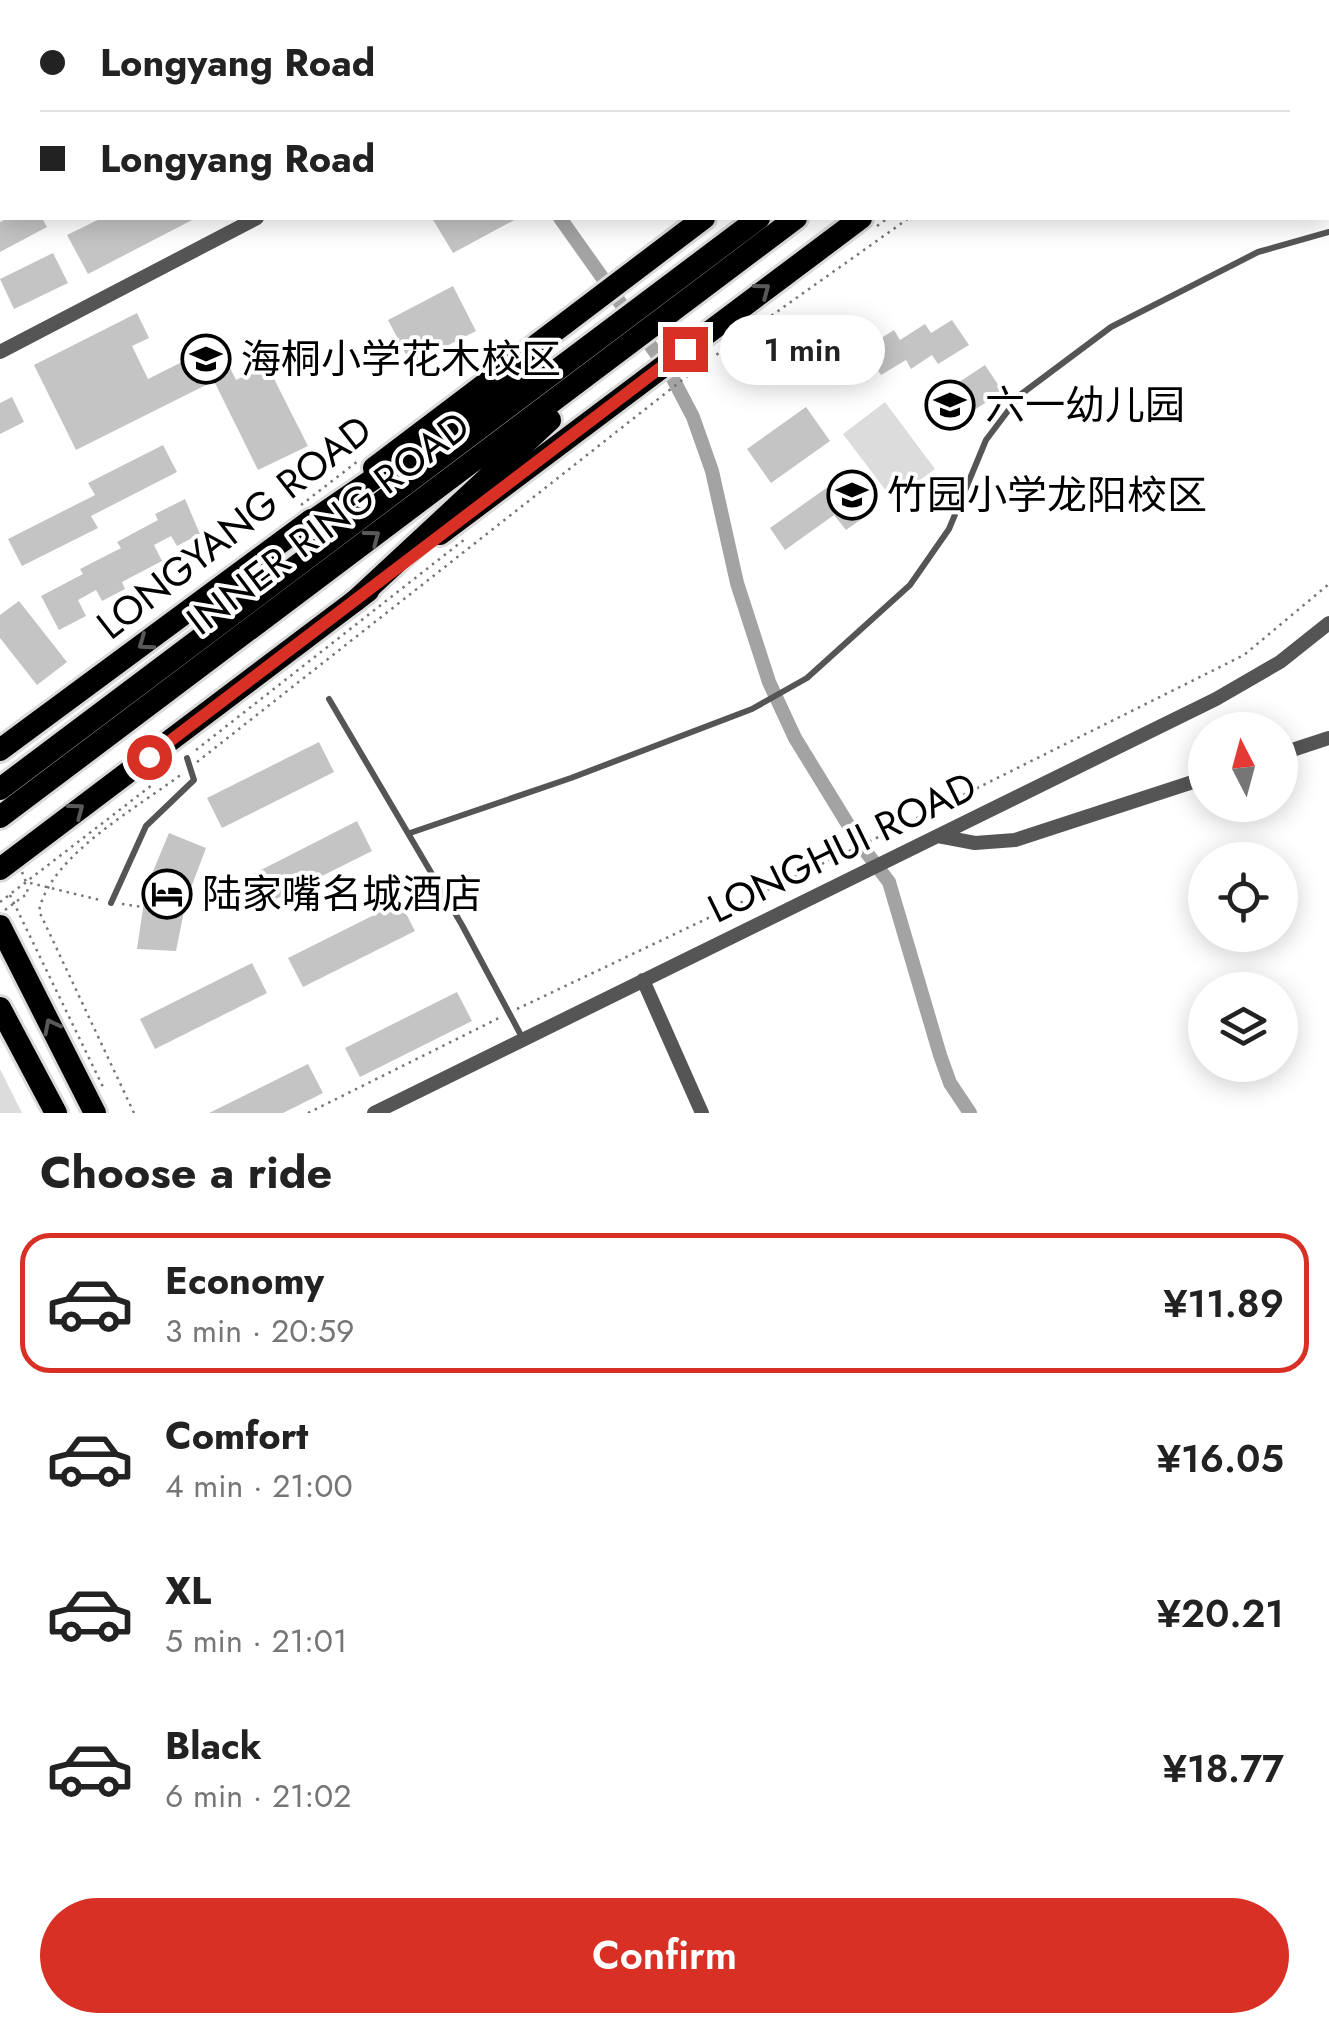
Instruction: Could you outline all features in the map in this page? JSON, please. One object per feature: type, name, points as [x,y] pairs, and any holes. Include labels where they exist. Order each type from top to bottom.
[{"type":"main road","points":[[355,602],[532,435],[606,336],[629,273],[701,220]]},
{"type":"main road","name":"INNER RING ROAD","points":[[656,311],[686,273],[757,220]]},
{"type":"main road","name":"INNER RING ROAD","points":[[0,817],[606,336],[656,311],[793,220]]},
{"type":"main road","points":[[7,863],[355,602],[690,360],[858,220]]},
{"type":"main road","name":"LONGYANG ROAD","points":[[0,750],[294,522],[606,336]]},
{"type":"main road","name":"INNER RING ROAD","points":[[0,790],[288,586]]},
{"type":"main road","points":[[0,926],[101,1106]]},
{"type":"main road","points":[[0,1008],[56,1113]]},
{"type":"street","points":[[0,352],[253,220]]},
{"type":"street","name":"LONGHUI ROAD","points":[[374,1113],[1239,686],[1329,624]]},
{"type":"street","points":[[1298,748],[1329,738]]},
{"type":"street","points":[[938,836],[974,842],[1014,840],[1188,784]]},
{"type":"street","points":[[644,980],[702,1113]]},
{"type":"lane","points":[[410,834],[572,778],[752,708],[808,678],[910,585],[949,530],[986,440],[1020,395],[1111,328],[1258,252],[1329,232]]},
{"type":"lane","points":[[329,699],[410,834],[523,1040]]},
{"type":"lane","points":[[111,902],[146,826],[194,780],[187,758]]},
{"type":"path","points":[[134,1113],[39,911],[44,889],[66,862],[654,404],[690,360],[906,220]]},
{"type":"path","points":[[606,430],[645,390]]},
{"type":"path","points":[[294,522],[362,457]]},
{"type":"path","points":[[0,902],[476,530]]},
{"type":"path","points":[[308,1113],[888,834],[1244,655],[1329,584]]},
{"type":"path","points":[[7,863],[26,882],[44,889],[143,907]]},
{"type":"path","points":[[0,914],[28,894],[26,882]]},
{"type":"path","points":[[10,895],[101,1106]]},
{"type":"shaded area","points":[[885,402],[935,469],[893,500],[843,434]]},
{"type":"shaded area","points":[[0,1069],[22,1113],[0,1113]]},
{"type":"building","points":[[43,220],[47,227],[0,252],[0,222]]},
{"type":"building","points":[[98,220],[192,220],[88,274],[67,235]]},
{"type":"building","points":[[433,220],[514,220],[453,253]]},
{"type":"building","points":[[53,253],[68,283],[14,309],[0,279]]},
{"type":"building","points":[[453,286],[476,331],[411,364],[388,320]]},
{"type":"building","points":[[137,313],[149,338],[132,346],[148,379],[218,344],[236,380],[267,365],[308,446],[258,470],[214,381],[76,450],[34,365]]},
{"type":"building","points":[[952,320],[969,345],[938,364],[932,355],[911,369],[906,360],[881,375],[864,349],[894,330],[900,340],[925,324],[931,333]]},
{"type":"building","points":[[985,365],[1003,392],[958,420],[941,394]]},
{"type":"building","points":[[12,397],[24,422],[0,434],[0,403]]},
{"type":"building","points":[[806,407],[830,441],[771,483],[747,449]]},
{"type":"building","points":[[163,445],[177,472],[91,516],[98,528],[22,566],[8,539],[95,495],[88,483]]},
{"type":"building","points":[[846,474],[873,511],[846,530],[834,515],[785,550],[770,528]]},
{"type":"building","points":[[185,499],[200,534],[177,546],[171,536],[154,545],[162,561],[122,582],[125,589],[102,601],[96,590],[78,600],[86,616],[59,630],[41,596],[83,574],[80,569],[121,548],[117,542],[158,520],[155,514]]},
{"type":"building","points":[[19,601],[67,662],[37,685],[0,638],[0,615]]},
{"type":"building","points":[[319,742],[334,772],[222,828],[207,798]]},
{"type":"building","points":[[357,821],[372,851],[260,907],[245,878]]},
{"type":"building","name":"陆家嘴名城酒店","points":[[169,833],[206,848],[186,901],[176,951],[137,949],[146,888]]},
{"type":"building","points":[[400,902],[415,931],[303,987],[288,958]]},
{"type":"building","points":[[252,963],[267,993],[155,1049],[140,1019]]},
{"type":"building","points":[[457,992],[472,1021],[360,1077],[345,1048]]},
{"type":"building","points":[[308,1064],[323,1093],[283,1113],[209,1113]]},
{"type":"waterway","points":[[561,220],[670,373],[693,417],[712,471],[737,583],[769,682],[795,738],[860,844],[889,882],[940,1055],[950,1083],[970,1113]]},
{"type":"place","name":"海桐小学花木校区","points":[[206,359]]},
{"type":"place","name":"六一幼儿园","points":[[950,405]]},
{"type":"place","name":"竹园小学龙阳校区","points":[[852,495]]},
{"type":"place","name":"陆家嘴名城酒店","points":[[167,894]]},
{"type":"route","points":[[149,757],[685,349]]}]
